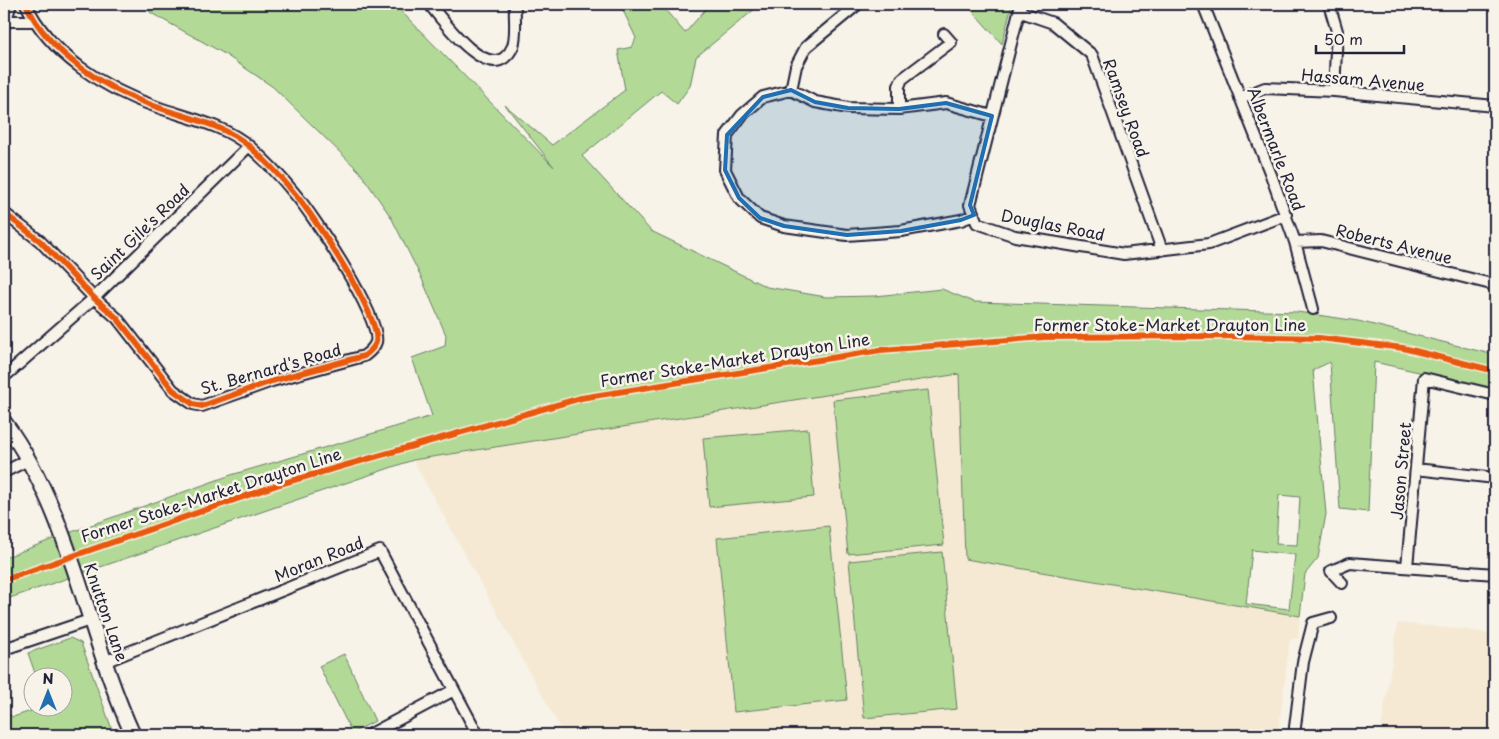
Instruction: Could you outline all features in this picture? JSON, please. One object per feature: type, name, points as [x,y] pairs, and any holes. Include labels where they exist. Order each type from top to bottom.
[{"type":"main road","name":"Knutton Lane","points":[[4,422],[28,460],[57,520],[61,537],[77,578],[104,662],[133,735]]},
{"type":"street","points":[[11,4],[5,24],[35,21]]},
{"type":"street","name":"St. Bernard's Road","points":[[4,213],[40,241],[94,298],[117,318],[173,390],[193,404],[202,406],[272,381],[341,364],[364,356],[370,352],[376,342],[374,324],[351,279],[296,195],[249,146],[212,125],[156,107],[104,83],[61,51],[35,21],[26,4]]},
{"type":"street","points":[[429,4],[473,53],[484,60],[492,62],[501,60],[510,52],[515,35],[515,4]]},
{"type":"street","points":[[791,90],[796,66],[806,47],[858,4]]},
{"type":"street","name":"Albermarle Road","points":[[1202,4],[1286,215],[1313,309]]},
{"type":"street","points":[[1329,4],[1337,31],[1334,91]]},
{"type":"street","points":[[992,116],[946,103],[899,108],[848,108],[815,102],[791,90],[763,97],[742,115],[727,135],[725,170],[738,198],[760,218],[784,226],[847,235],[900,231],[961,220],[974,215],[970,204],[1021,8]]},
{"type":"street","name":"Ramsey Road","points":[[1021,8],[1053,23],[1092,55],[1162,250]]},
{"type":"street","points":[[899,108],[899,86],[902,79],[951,42],[944,34]]},
{"type":"street","name":"Hassam Avenue","points":[[1240,98],[1265,88],[1334,91],[1491,106],[1495,112]]},
{"type":"street","name":"Saint Gile's Road","points":[[4,376],[94,298],[249,146]]},
{"type":"street","name":"Douglas Road","points":[[974,215],[978,223],[1015,236],[1124,254],[1209,244],[1286,215]]},
{"type":"street","name":"Roberts Avenue","points":[[1295,242],[1321,241],[1492,282]]},
{"type":"street","name":"Jason Street","points":[[1407,567],[1424,378],[1495,395]]},
{"type":"street","points":[[4,472],[28,460]]},
{"type":"street","points":[[1416,469],[1495,478]]},
{"type":"street","name":"Moran Road","points":[[104,662],[380,551],[478,735]]},
{"type":"street","points":[[1342,583],[1331,571],[1345,564],[1495,574]]},
{"type":"street","points":[[1294,735],[1303,662],[1313,623],[1331,618]]},
{"type":"street","points":[[4,648],[90,620]]},
{"type":"street","points":[[369,735],[454,690]]},
{"type":"highlighted area","points":[[791,90],[815,102],[848,108],[899,109],[946,103],[992,116],[970,205],[974,215],[961,220],[901,231],[847,235],[784,226],[760,218],[739,198],[725,170],[727,135],[763,97]]},
{"type":"shaded area","points":[[959,374],[965,559],[1300,616],[1298,639],[1290,639],[1278,735],[564,735],[413,460]]},
{"type":"shaded area","points":[[1398,623],[1477,631],[1495,636],[1495,735],[1380,735]]},
{"type":"green space","points":[[143,4],[394,4],[554,167],[505,105],[552,145],[625,90],[618,50],[632,47],[636,38],[620,4],[662,6],[685,33],[710,4],[761,4],[696,57],[690,86],[677,104],[661,91],[582,156],[651,231],[767,287],[826,297],[875,296],[942,289],[974,302],[1297,312],[1358,321],[1495,355],[1495,389],[1374,362],[1368,512],[1340,509],[1330,362],[1313,370],[1326,514],[1318,558],[1305,574],[1300,616],[965,559],[959,374],[413,460],[4,600],[4,558],[231,475],[432,416],[412,358],[445,346],[446,335],[422,279],[391,217],[359,171],[273,87],[223,53],[151,13]],"holes":[[[1279,495],[1300,497],[1297,545],[1276,544]],[[1252,550],[1295,555],[1289,609],[1246,604]]]},
{"type":"green space","points":[[966,4],[1012,4],[1002,44]]},
{"type":"green space","points":[[928,390],[944,545],[848,554],[833,400]]},
{"type":"green space","points":[[808,429],[814,497],[709,507],[703,438]]},
{"type":"green space","points":[[829,526],[847,700],[734,712],[717,538]]},
{"type":"green space","points":[[942,552],[957,709],[864,718],[849,561]]},
{"type":"green space","points":[[70,638],[81,643],[114,735],[15,735],[4,730],[4,712],[13,717],[22,714],[22,716],[72,716],[72,666],[33,666],[28,653]]},
{"type":"green space","points":[[344,654],[375,721],[352,733],[319,666]]},
{"type":"cycle path","points":[[4,213],[40,241],[94,298],[117,318],[173,390],[193,404],[202,406],[272,381],[364,356],[372,349],[376,342],[375,330],[368,312],[358,291],[330,244],[304,205],[262,158],[240,139],[229,133],[206,123],[138,100],[99,80],[81,68],[49,39],[36,22],[26,4]]},
{"type":"cycle path","name":"Former Stoke-Market Drayton Line","points":[[4,580],[280,484],[581,398],[881,350],[1045,337],[1226,336],[1319,338],[1403,348],[1495,371]]}]
